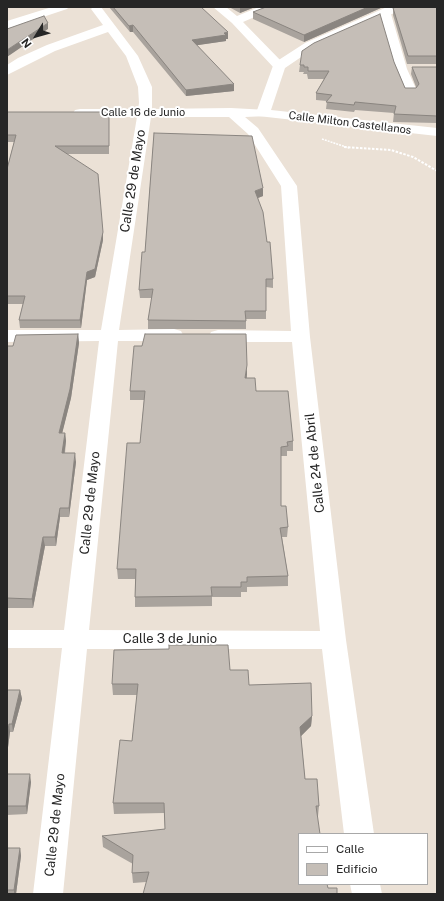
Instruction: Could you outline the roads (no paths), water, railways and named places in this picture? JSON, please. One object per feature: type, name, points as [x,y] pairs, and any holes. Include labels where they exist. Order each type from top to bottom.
[{"type":"street","points":[[7,25],[59,7]]},
{"type":"street","points":[[219,7],[236,21],[279,66]]},
{"type":"street","points":[[236,21],[269,7]]},
{"type":"street","points":[[263,113],[279,66],[309,46],[385,14],[397,7]]},
{"type":"street","name":"Calle 29 de Mayo","points":[[48,894],[109,334],[146,103],[145,87],[132,56],[97,9]]},
{"type":"street","points":[[385,14],[401,69],[410,91]]},
{"type":"street","points":[[7,71],[22,61],[51,48],[110,27]]},
{"type":"street","points":[[401,69],[415,69]]},
{"type":"street","name":"Calle 16 de Junio","points":[[68,113],[231,112]]},
{"type":"street","name":"Calle Milton Castellanos","points":[[231,112],[263,113],[437,132]]},
{"type":"street","name":"Calle 24 de Abril","points":[[231,112],[253,131],[289,186],[302,337],[333,640],[359,833]]},
{"type":"street","points":[[7,336],[109,334],[302,337]]},
{"type":"street","name":"Calle 3 de Junio","points":[[7,639],[75,638],[333,640]]}]
